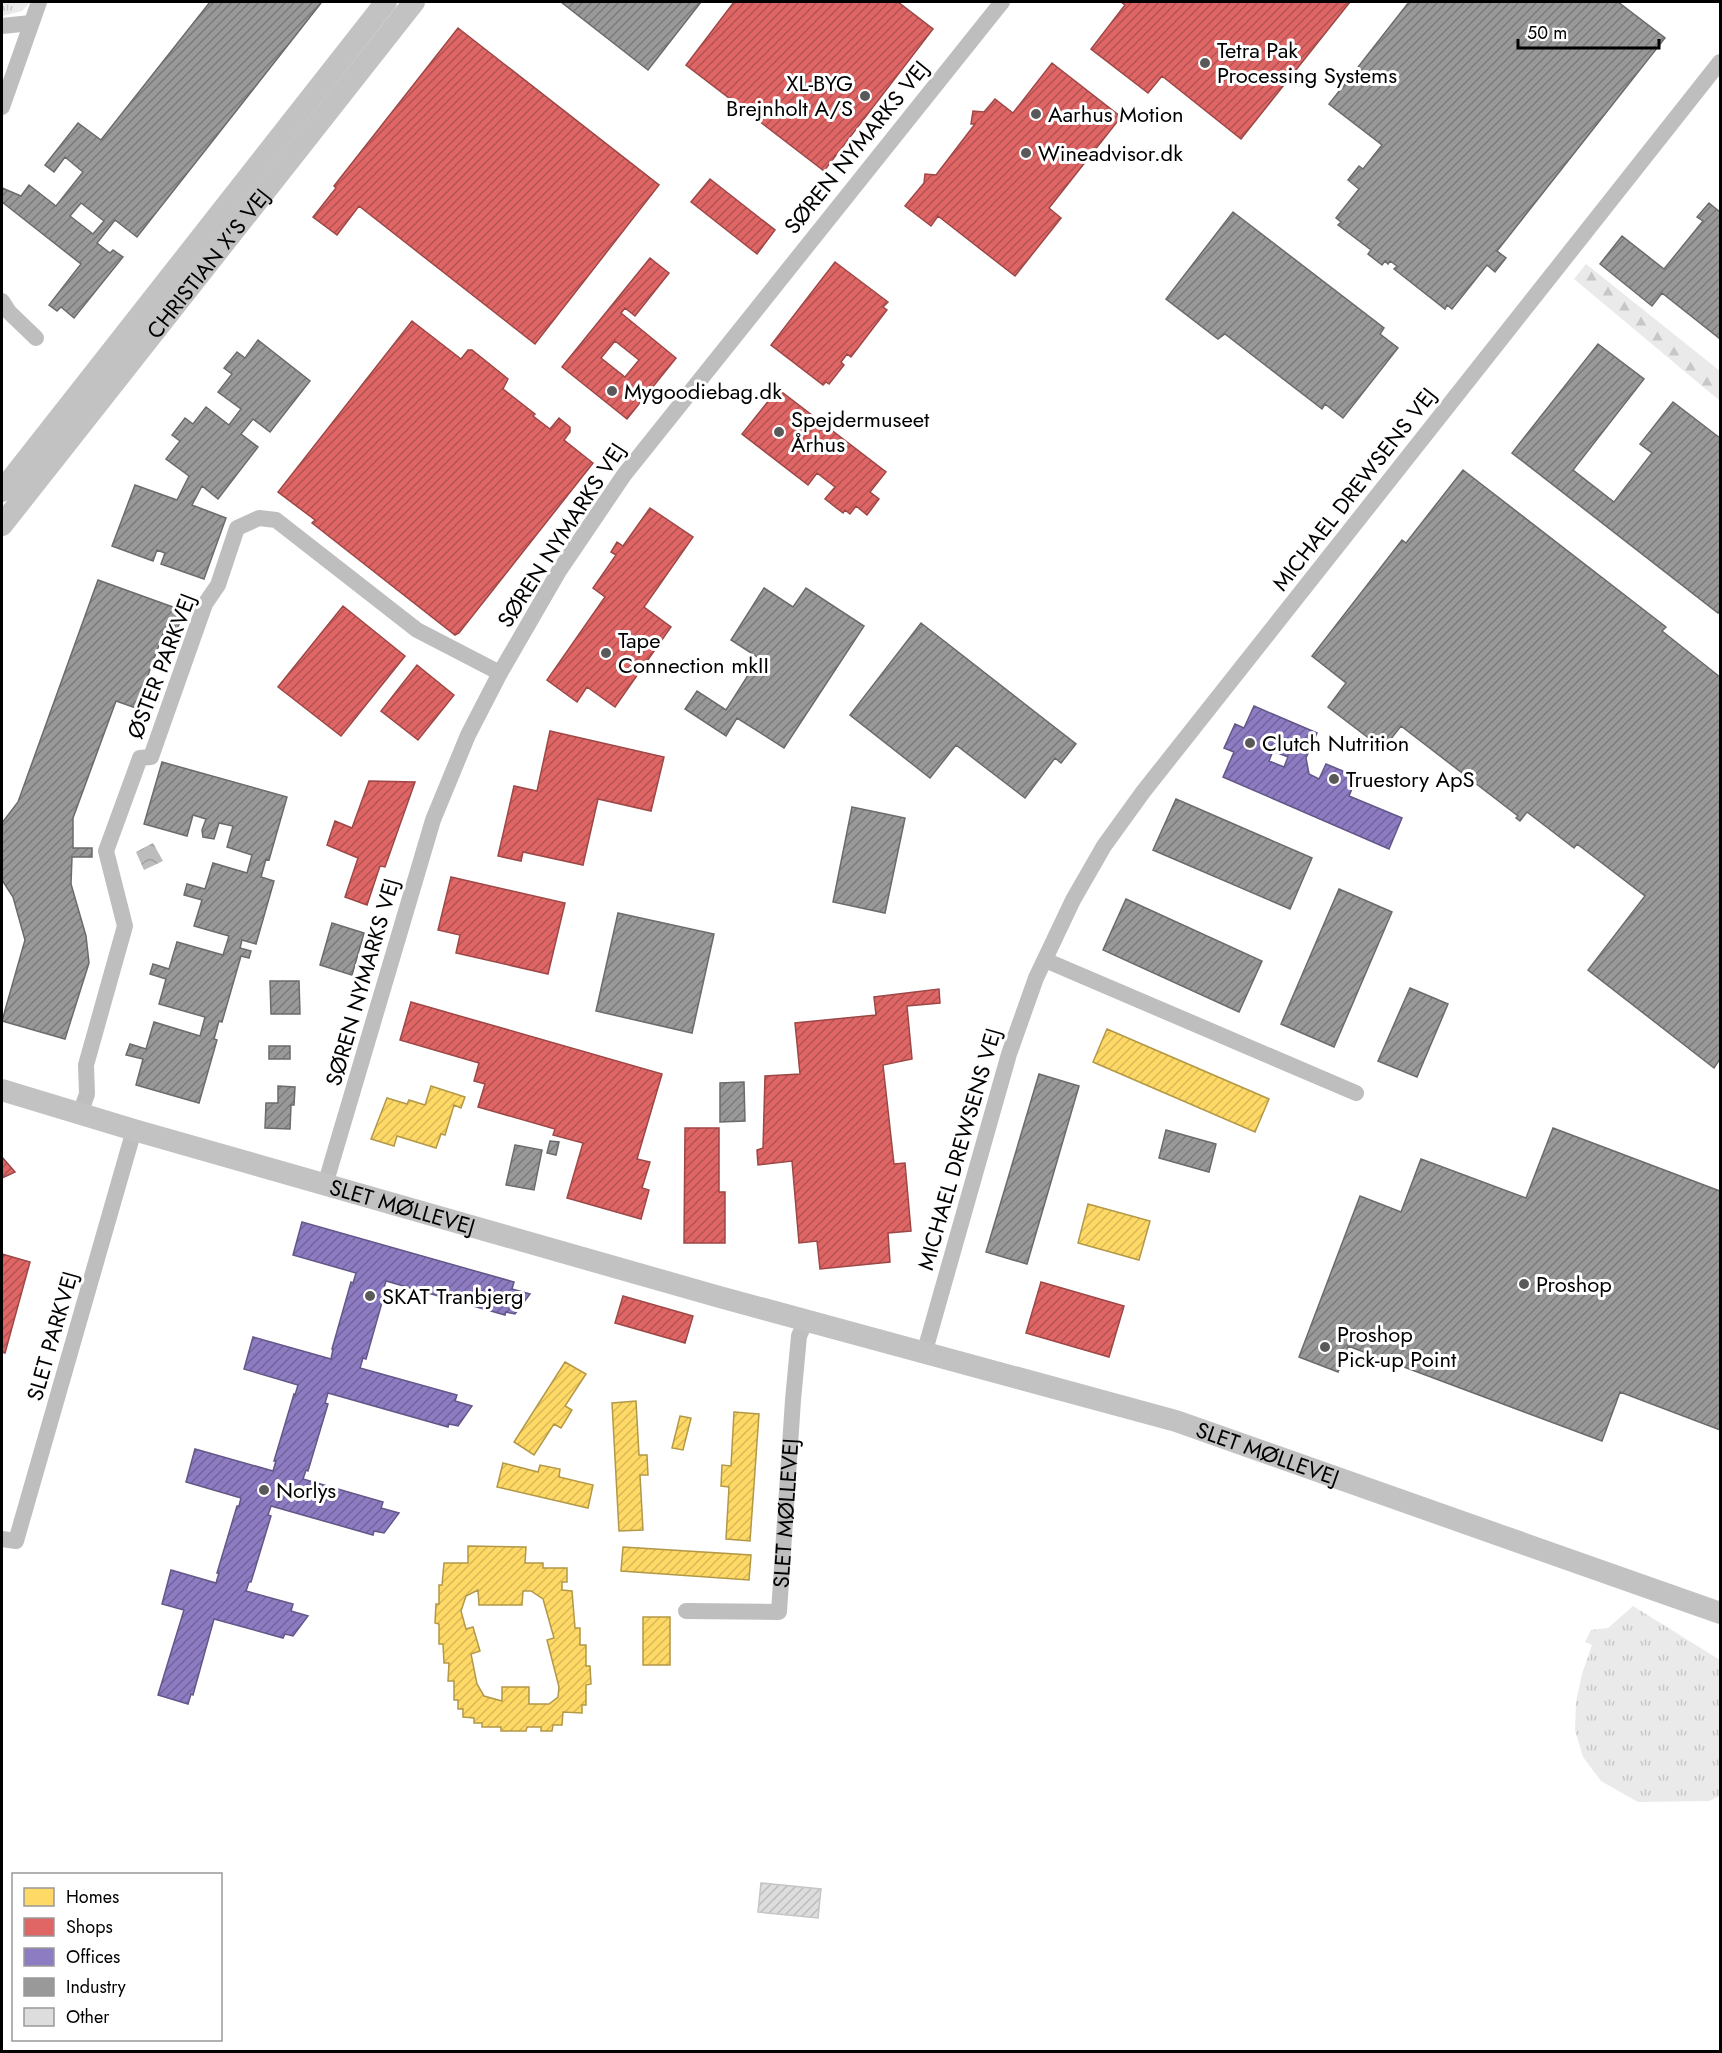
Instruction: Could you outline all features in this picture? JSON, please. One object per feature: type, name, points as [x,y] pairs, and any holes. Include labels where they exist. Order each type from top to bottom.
[{"type":"street","points":[[2,107],[39,2]]},
{"type":"street","name":"CHRISTIAN X'S VEJ","points":[[2,492],[386,2]]},
{"type":"street","name":"CHRISTIAN X'S VEJ","points":[[2,525],[412,2]]},
{"type":"street","name":"SØREN NYMARKS VEJ","points":[[326,1185],[434,820],[468,735],[500,673],[559,571],[624,475],[1002,2]]},
{"type":"street","points":[[2,26],[31,23]]},
{"type":"street","name":"MICHAEL DREWSENS VEJ","points":[[924,1354],[1009,1054],[1036,978],[1073,900],[1104,846],[1143,792],[1720,62]]},
{"type":"street","points":[[2,301],[9,312],[36,338]]},
{"type":"street","name":"ØSTER PARKVEJ","points":[[80,1114],[87,1094],[86,1065],[125,926],[106,851],[140,758],[151,756],[205,604],[218,585],[237,528],[259,518],[276,520],[417,630],[500,673]]},
{"type":"street","points":[[1045,960],[1356,1094]]},
{"type":"street","name":"SLET MØLLEVEJ","points":[[2,1090],[134,1130],[806,1321],[1176,1421],[1720,1612]]},
{"type":"street","name":"SLET PARKVEJ","points":[[2,1539],[16,1541],[134,1130]]},
{"type":"street","name":"SLET MØLLEVEJ","points":[[686,1611],[779,1612],[793,1400],[799,1336],[806,1321]]},
{"type":"green space","points":[[2,2],[30,2],[22,11],[2,16]]},
{"type":"green space","points":[[1586,264],[1720,371],[1720,401],[1574,279]]},
{"type":"green space","points":[[1633,1606],[1720,1660],[1720,1796],[1709,1801],[1638,1802],[1601,1781],[1583,1757],[1575,1730],[1576,1702],[1592,1645],[1585,1642],[1591,1630],[1608,1628]]},
{"type":"water","points":[[153,843],[163,861],[144,870],[136,852]]},
{"type":"building: Homes","points":[[1107,1029],[1269,1099],[1255,1132],[1093,1062]]},
{"type":"building: Homes","points":[[431,1086],[465,1097],[461,1108],[454,1105],[445,1135],[441,1134],[436,1148],[397,1136],[394,1146],[371,1139],[387,1098],[407,1104],[409,1100],[425,1105]]},
{"type":"building: Homes","points":[[1088,1204],[1150,1221],[1139,1260],[1078,1243]]},
{"type":"building: Homes","points":[[565,1362],[586,1374],[565,1406],[572,1410],[561,1428],[554,1424],[534,1455],[514,1442]]},
{"type":"building: Homes","points":[[636,1401],[639,1455],[647,1455],[648,1475],[640,1475],[643,1530],[619,1531],[612,1403]]},
{"type":"building: Homes","points":[[734,1412],[759,1414],[750,1541],[726,1539],[729,1487],[721,1486],[722,1465],[731,1466]]},
{"type":"building: Homes","points":[[680,1416],[691,1418],[683,1450],[672,1448]]},
{"type":"building: Homes","points":[[503,1463],[538,1472],[540,1465],[560,1469],[559,1477],[593,1485],[588,1508],[497,1487]]},
{"type":"building: Homes","points":[[468,1546],[526,1547],[525,1563],[543,1563],[543,1568],[567,1568],[567,1582],[562,1582],[562,1590],[572,1591],[575,1628],[580,1628],[580,1645],[586,1645],[586,1666],[590,1666],[591,1684],[586,1685],[586,1705],[582,1705],[582,1713],[563,1712],[562,1725],[553,1725],[552,1731],[541,1731],[541,1727],[527,1727],[526,1731],[501,1731],[501,1727],[482,1727],[482,1723],[474,1723],[474,1718],[463,1717],[463,1709],[458,1709],[458,1700],[454,1700],[454,1681],[448,1681],[449,1663],[444,1663],[443,1644],[439,1644],[439,1624],[435,1623],[436,1604],[439,1604],[439,1585],[442,1585],[444,1563],[468,1563]],"holes":[[[478,1590],[479,1605],[522,1605],[523,1591],[531,1591],[543,1599],[554,1638],[547,1640],[559,1687],[558,1697],[549,1704],[529,1704],[529,1687],[502,1687],[502,1701],[484,1696],[477,1684],[471,1654],[480,1651],[473,1627],[466,1629],[461,1611],[466,1596]]]},
{"type":"building: Homes","points":[[623,1547],[751,1555],[749,1580],[621,1571]]},
{"type":"building: Homes","points":[[643,1617],[670,1617],[670,1665],[643,1665]]},
{"type":"building: Shops","points":[[734,2],[898,2],[933,29],[824,171],[686,65]]},
{"type":"building: Shops","name":"Tetra Pak Processing Systems","points":[[1121,2],[1350,2],[1241,139],[1162,76],[1148,93],[1091,49],[1125,5]]},
{"type":"building: Shops","points":[[458,28],[659,185],[535,344],[359,206],[337,235],[313,217],[336,188],[334,186]]},
{"type":"building: Shops","points":[[1052,63],[1121,117],[1049,208],[1061,218],[1015,276],[938,216],[931,226],[905,206],[924,183],[925,174],[936,175],[975,124],[971,124],[973,111],[984,112],[995,99],[1013,113]]},
{"type":"building: Shops","points":[[710,179],[775,230],[757,254],[691,202]]},
{"type":"building: Shops","points":[[650,258],[669,273],[635,316],[625,308],[621,313],[676,358],[627,419],[562,367]],"holes":[[[615,341],[639,360],[625,377],[601,358]]]},
{"type":"building: Shops","points":[[835,262],[888,302],[883,307],[887,310],[851,357],[847,354],[841,362],[844,365],[829,384],[826,382],[823,385],[771,345]]},
{"type":"building: Shops","points":[[412,321],[461,359],[468,350],[472,350],[508,379],[503,389],[550,429],[559,418],[570,427],[570,432],[564,440],[593,463],[459,633],[455,635],[312,523],[315,520],[278,492]]},
{"type":"building: Shops","points":[[778,389],[886,472],[870,492],[879,499],[867,515],[856,506],[850,514],[845,510],[843,513],[825,499],[835,487],[817,473],[808,485],[742,434]]},
{"type":"building: Shops","points":[[650,508],[693,537],[644,607],[671,627],[615,707],[587,687],[577,702],[547,680],[605,597],[593,588],[616,555],[611,552],[617,542],[623,546]]},
{"type":"building: Shops","points":[[343,606],[405,656],[341,736],[278,687]]},
{"type":"building: Shops","points":[[417,665],[454,695],[418,740],[381,711]]},
{"type":"building: Shops","points":[[550,731],[664,757],[651,811],[598,799],[583,865],[523,852],[521,861],[498,856],[514,786],[537,791]]},
{"type":"building: Shops","points":[[369,781],[415,782],[385,867],[380,866],[367,905],[345,897],[358,858],[327,845],[335,821],[352,828]]},
{"type":"building: Shops","points":[[451,877],[565,903],[548,974],[456,953],[460,935],[438,930]]},
{"type":"building: Shops","points":[[939,989],[940,1003],[907,1006],[912,1059],[883,1065],[894,1164],[905,1163],[911,1231],[888,1233],[890,1262],[820,1269],[817,1241],[799,1243],[792,1161],[758,1165],[757,1150],[763,1148],[765,1076],[800,1074],[795,1023],[876,1015],[874,997]]},
{"type":"building: Shops","points":[[411,1002],[662,1074],[637,1159],[650,1162],[642,1188],[649,1190],[641,1219],[567,1198],[583,1143],[553,1135],[555,1129],[478,1107],[485,1084],[474,1081],[479,1063],[400,1040]]},
{"type":"building: Shops","points":[[685,1128],[719,1128],[719,1192],[725,1192],[725,1243],[684,1243]]},
{"type":"building: Shops","points":[[2,1157],[15,1172],[2,1178]]},
{"type":"building: Shops","points":[[2,1254],[30,1262],[5,1353],[2,1352]]},
{"type":"building: Shops","points":[[1041,1282],[1124,1306],[1109,1357],[1026,1333]]},
{"type":"building: Shops","points":[[623,1296],[693,1316],[685,1343],[615,1323]]},
{"type":"building: Offices","points":[[1254,706],[1317,733],[1306,758],[1309,774],[1319,779],[1326,764],[1357,777],[1349,796],[1402,818],[1389,849],[1223,777],[1234,752],[1224,748],[1235,724],[1244,728]],"holes":[[[1273,751],[1288,757],[1284,767],[1269,761]]]},
{"type":"building: Offices","points":[[302,1222],[514,1282],[512,1289],[530,1294],[515,1314],[506,1312],[505,1315],[386,1281],[366,1359],[363,1358],[360,1368],[457,1395],[455,1401],[472,1406],[458,1426],[449,1424],[448,1427],[328,1393],[325,1403],[328,1404],[308,1471],[306,1470],[303,1479],[383,1502],[381,1508],[399,1513],[384,1533],[374,1531],[373,1535],[271,1506],[268,1515],[271,1516],[251,1582],[246,1591],[293,1604],[291,1611],[308,1616],[293,1636],[285,1634],[283,1638],[214,1619],[193,1695],[191,1694],[188,1704],[158,1695],[184,1610],[162,1604],[171,1570],[216,1583],[219,1573],[217,1573],[241,1498],[186,1482],[195,1449],[273,1471],[276,1461],[274,1461],[298,1385],[244,1369],[253,1337],[331,1359],[351,1282],[353,1283],[356,1273],[293,1255]]},
{"type":"building: Industry","points":[[210,2],[321,3],[137,237],[115,220],[97,243],[110,253],[113,250],[123,257],[74,318],[61,307],[57,311],[49,305],[81,264],[2,202],[2,188],[21,196],[29,185],[56,206],[83,172],[65,157],[54,172],[45,165],[78,123],[101,140]],"holes":[[[81,203],[104,221],[93,234],[70,216]]]},
{"type":"building: Industry","points":[[561,2],[701,2],[648,70]]},
{"type":"building: Industry","points":[[1409,2],[1618,2],[1665,38],[1497,251],[1506,258],[1495,272],[1487,265],[1452,309],[1447,305],[1445,309],[1394,269],[1397,266],[1390,261],[1388,264],[1385,261],[1382,265],[1368,254],[1371,250],[1338,225],[1341,222],[1336,218],[1359,189],[1348,180],[1359,166],[1363,169],[1382,145],[1329,104]]},
{"type":"building: Industry","points":[[1709,203],[1720,212],[1719,338],[1662,293],[1652,306],[1600,264],[1622,236],[1664,269],[1703,221],[1697,217]]},
{"type":"building: Industry","points":[[1233,212],[1384,328],[1380,334],[1398,348],[1343,418],[1325,404],[1322,409],[1225,334],[1218,339],[1166,299]]},
{"type":"building: Industry","points":[[258,340],[310,381],[270,432],[253,419],[241,434],[258,447],[218,499],[202,486],[192,505],[226,518],[204,579],[161,564],[165,553],[157,550],[153,561],[112,546],[135,485],[177,500],[189,476],[166,459],[180,441],[172,435],[185,418],[193,424],[206,407],[229,425],[241,409],[218,392],[232,374],[224,368],[237,352],[245,358]]},
{"type":"building: Industry","points":[[1598,344],[1644,379],[1573,470],[1614,502],[1652,453],[1640,444],[1673,402],[1720,438],[1720,609],[1718,613],[1512,453]]},
{"type":"building: Industry","points":[[1463,470],[1666,627],[1662,631],[1720,677],[1720,1059],[1714,1068],[1588,970],[1645,896],[1577,844],[1574,848],[1527,812],[1520,821],[1516,818],[1518,816],[1401,726],[1383,749],[1328,707],[1346,683],[1312,656],[1402,540],[1406,543]]},
{"type":"building: Industry","points":[[98,580],[184,611],[174,638],[163,634],[136,708],[116,701],[73,818],[73,848],[92,848],[92,857],[72,857],[71,884],[86,936],[89,963],[65,1039],[2,1021],[25,940],[13,897],[2,880],[2,823],[18,802]]},
{"type":"building: Industry","points":[[764,588],[793,607],[806,588],[864,626],[784,748],[737,718],[726,736],[685,709],[697,691],[726,710],[759,658],[731,640]]},
{"type":"building: Industry","points":[[921,623],[1076,744],[1061,763],[1055,758],[1025,798],[956,745],[930,778],[850,715]]},
{"type":"building: Industry","points":[[162,762],[287,797],[269,860],[266,859],[261,877],[274,881],[256,944],[242,940],[240,948],[251,951],[249,958],[241,956],[222,1022],[219,1021],[214,1039],[217,1040],[199,1103],[136,1085],[143,1059],[126,1055],[130,1044],[146,1049],[154,1022],[200,1036],[205,1017],[159,1004],[166,979],[150,974],[153,964],[169,969],[177,942],[223,955],[229,936],[194,926],[202,900],[184,895],[187,884],[205,889],[213,863],[247,873],[252,855],[227,847],[233,826],[219,823],[214,839],[203,837],[202,830],[206,819],[193,815],[187,836],[144,824]]},
{"type":"building: Industry","points":[[1176,799],[1312,858],[1290,909],[1153,850]]},
{"type":"building: Industry","points":[[852,807],[905,818],[885,913],[833,902]]},
{"type":"building: Industry","points":[[1339,889],[1392,912],[1334,1047],[1281,1024]]},
{"type":"building: Industry","points":[[1126,899],[1262,961],[1239,1012],[1103,950]]},
{"type":"building: Industry","points":[[618,913],[714,934],[692,1033],[596,1011]]},
{"type":"building: Industry","points":[[332,923],[364,933],[352,975],[320,965]]},
{"type":"building: Industry","points":[[270,981],[299,981],[300,1014],[271,1014]]},
{"type":"building: Industry","points":[[1410,988],[1448,1004],[1417,1077],[1378,1061]]},
{"type":"building: Industry","points":[[269,1046],[290,1046],[290,1059],[269,1059]]},
{"type":"building: Industry","points":[[1039,1074],[1079,1086],[1027,1264],[986,1252]]},
{"type":"building: Industry","points":[[744,1082],[745,1121],[720,1122],[720,1083]]},
{"type":"building: Industry","points":[[278,1086],[295,1087],[294,1105],[291,1105],[290,1129],[265,1128],[266,1103],[278,1103]]},
{"type":"building: Industry","name":"Proshop","points":[[1553,1128],[1720,1191],[1720,1430],[1620,1392],[1602,1441],[1348,1346],[1338,1372],[1299,1357],[1360,1196],[1401,1212],[1421,1159],[1526,1198]]},
{"type":"building: Industry","points":[[1166,1130],[1216,1144],[1209,1172],[1159,1158]]},
{"type":"building: Industry","points":[[550,1141],[559,1142],[556,1155],[547,1153]]},
{"type":"building: Industry","points":[[515,1145],[542,1150],[534,1190],[506,1185]]},
{"type":"building: Other","points":[[761,1883],[821,1889],[818,1918],[758,1912]]},
{"type":"place","name":"Tetra Pak Processing Systems","points":[[1205,63]]},
{"type":"place","name":"XL-BYG Brejnholt A/S","points":[[865,96]]},
{"type":"place","name":"Aarhus Motion","points":[[1036,114]]},
{"type":"place","name":"Wineadvisor.dk","points":[[1026,153]]},
{"type":"place","name":"Mygoodiebag.dk","points":[[612,391]]},
{"type":"place","name":"Spejdermuseet Århus","points":[[779,432]]},
{"type":"place","name":"Tape Connection mkII","points":[[606,653]]},
{"type":"place","name":"Clutch Nutrition","points":[[1250,743]]},
{"type":"place","name":"Truestory ApS","points":[[1334,779]]},
{"type":"place","name":"Proshop","points":[[1524,1284]]},
{"type":"place","name":"SKAT Tranbjerg","points":[[370,1296]]},
{"type":"place","name":"Proshop Pick-up Point","points":[[1325,1347]]},
{"type":"place","name":"Norlys","points":[[264,1490]]}]
